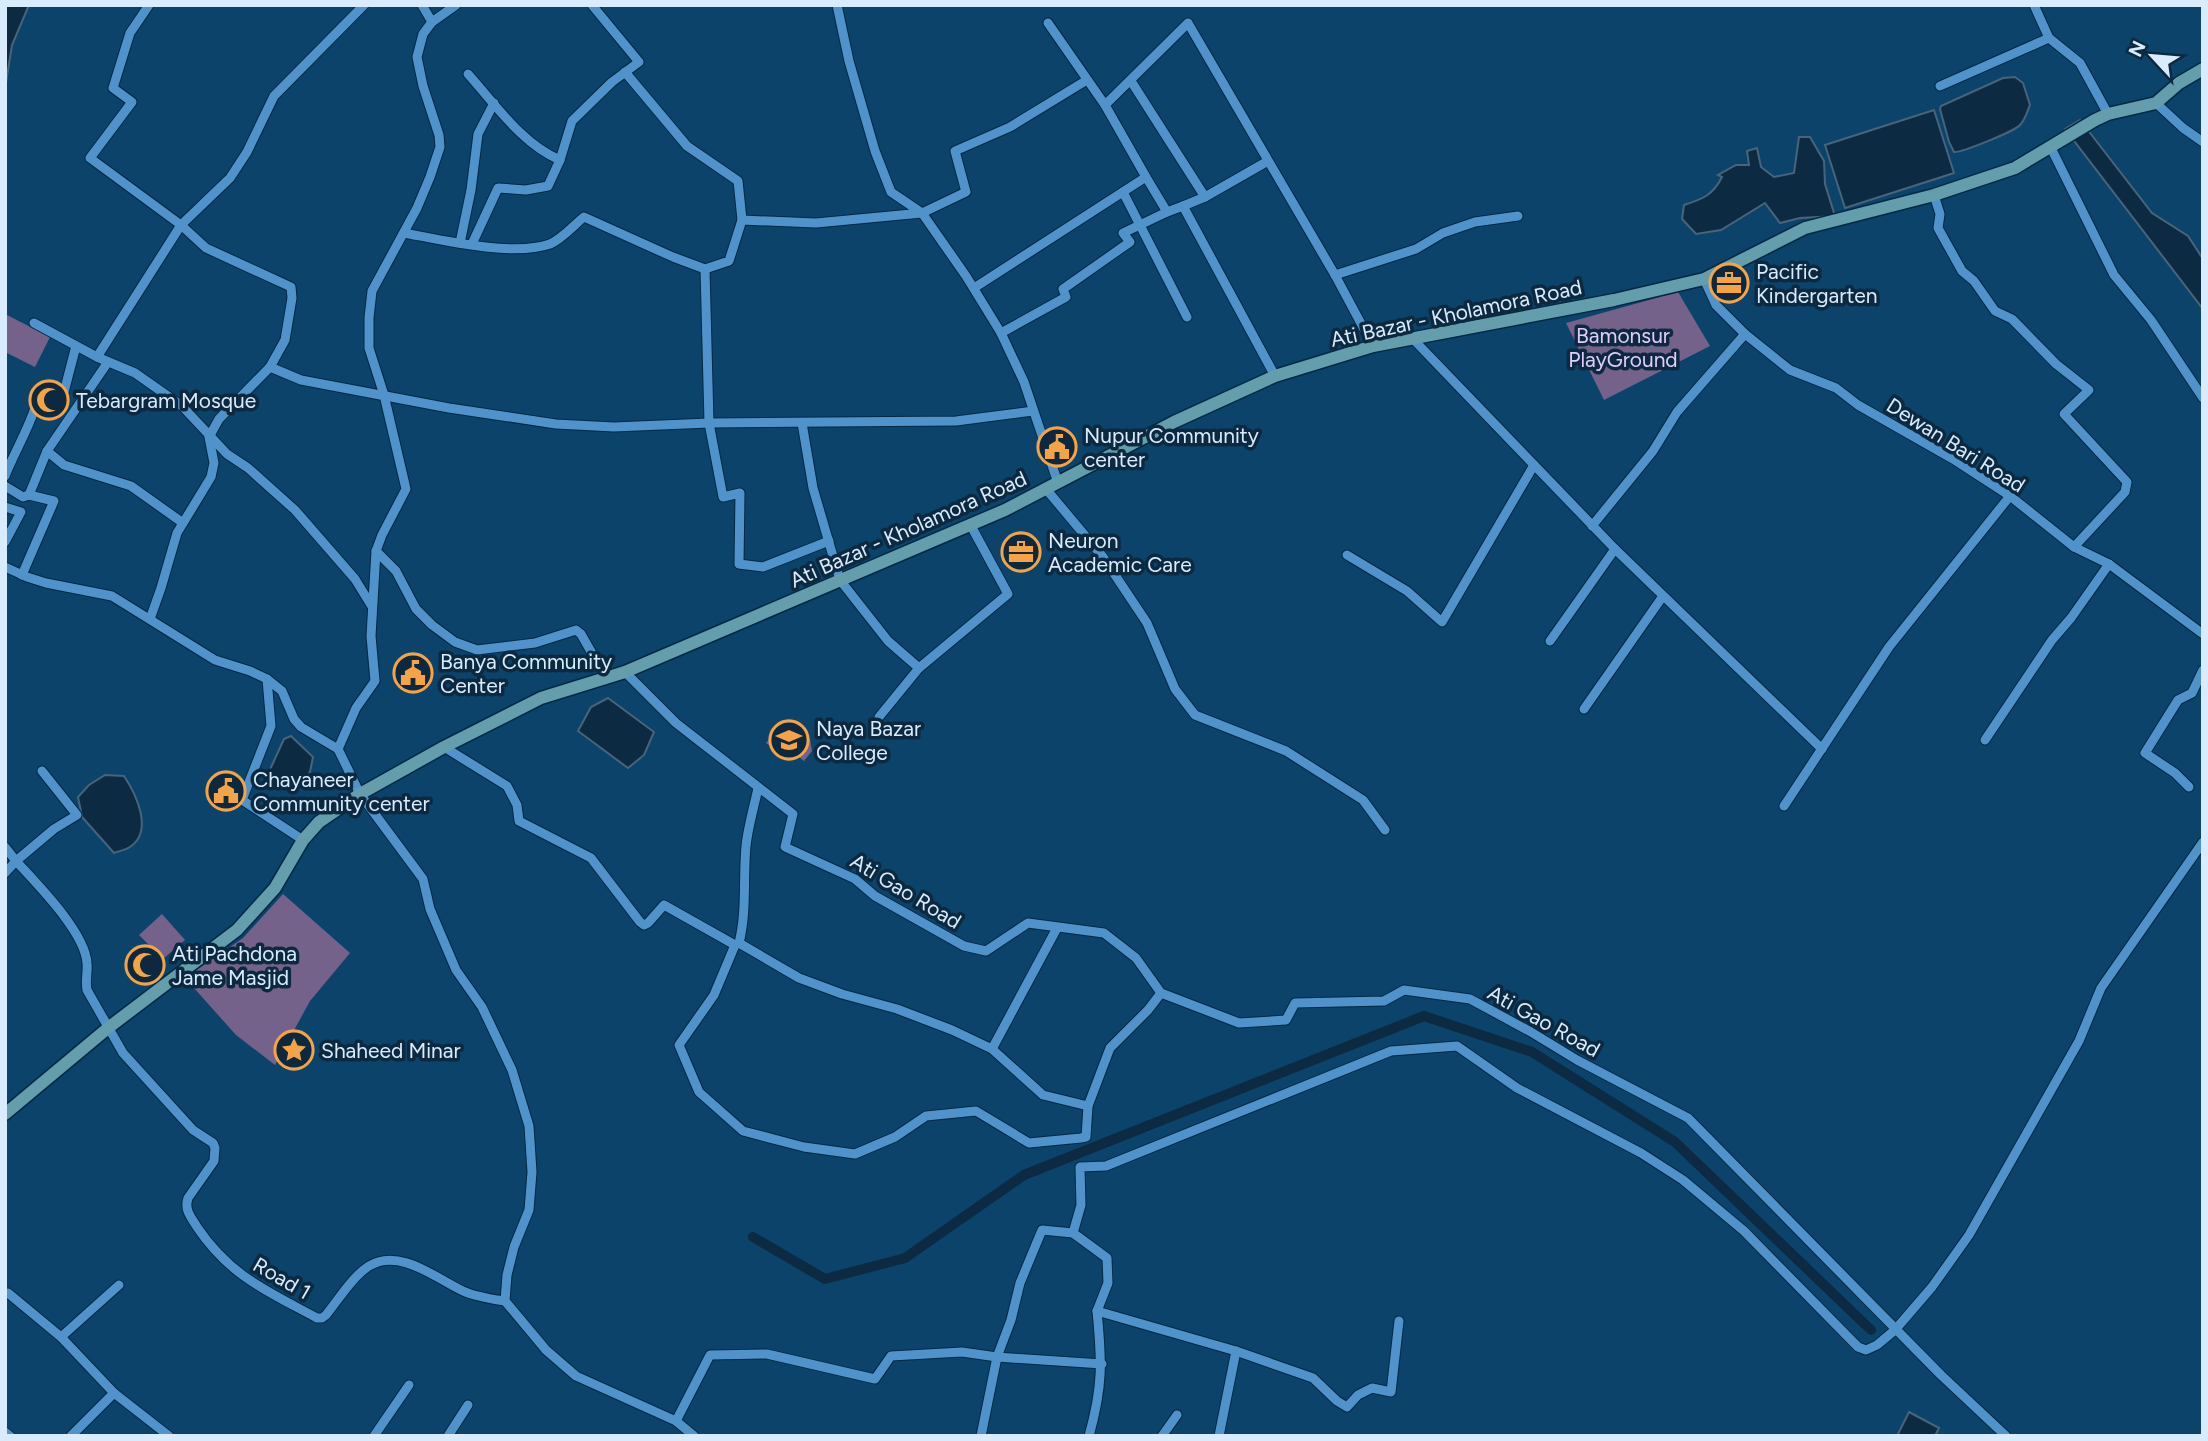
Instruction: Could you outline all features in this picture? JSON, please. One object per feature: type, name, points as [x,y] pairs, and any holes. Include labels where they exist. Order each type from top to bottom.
[{"type":"main road","points":[[2108,114],[2156,103],[2179,83],[2203,69]]},
{"type":"main road","name":"Ati Bazar - Kholamora Road","points":[[5,1114],[108,1028],[237,930],[275,888],[303,840],[318,822],[360,794],[444,747],[541,698],[625,672],[971,524],[1052,486],[1174,422],[1275,376],[1373,346],[1614,300],[1704,279],[1805,228],[1934,195],[2015,168],[2108,114]]},
{"type":"street","points":[[149,5],[130,33],[113,88],[132,102],[90,158],[181,225],[206,248],[290,287],[292,298],[285,340],[270,368],[219,419],[209,437],[214,463],[211,477],[177,533],[162,588],[150,619]]},
{"type":"street","points":[[422,5],[432,22]]},
{"type":"street","points":[[338,749],[356,708],[375,681],[371,605],[376,551],[406,489],[384,395],[369,348],[372,291],[404,233],[430,177],[440,148],[439,135],[417,57],[423,34],[432,22],[456,5]]},
{"type":"street","points":[[472,244],[498,188],[526,190],[548,186],[560,160],[572,121],[639,62],[592,5]]},
{"type":"street","points":[[837,5],[872,139],[891,192],[922,213],[974,288],[1001,333],[1024,382],[1052,486],[1147,623],[1175,689],[1195,715],[1286,751],[1363,800],[1385,830]]},
{"type":"street","points":[[2034,5],[2049,38],[2080,63],[2108,114]]},
{"type":"street","points":[[97,357],[181,225],[230,178],[247,152],[274,96],[362,6]]},
{"type":"street","points":[[1048,23],[1105,105],[1167,212]]},
{"type":"street","points":[[1105,105],[1188,23],[1335,275],[1373,346]]},
{"type":"street","points":[[1940,86],[2049,38]]},
{"type":"street","points":[[404,233],[460,243],[516,248],[551,243],[584,217],[705,269],[729,261],[742,220],[738,181],[687,146],[625,72]]},
{"type":"street","points":[[468,74],[523,136],[543,153],[560,160]]},
{"type":"street","points":[[742,220],[816,222],[922,213],[966,192],[955,152],[1010,127],[1087,80]]},
{"type":"street","points":[[1131,81],[1205,197]]},
{"type":"street","points":[[460,243],[471,190],[478,134],[494,103]]},
{"type":"street","points":[[2156,103],[2203,142]]},
{"type":"street","points":[[2054,146],[2114,275],[2151,320],[2203,398]]},
{"type":"street","points":[[1001,333],[1066,297],[1063,289],[1130,242],[1123,233],[1205,197],[1268,162]]},
{"type":"street","points":[[974,288],[1146,177]]},
{"type":"street","points":[[1123,192],[1187,317]]},
{"type":"street","points":[[1934,195],[1940,214],[1938,228],[1962,271],[1974,281],[1995,311],[2012,319],[2056,363],[2089,390],[2064,414],[2127,482],[2125,492],[2074,547]]},
{"type":"street","points":[[1183,206],[1275,376]]},
{"type":"street","points":[[1335,275],[1416,249],[1443,233],[1475,222],[1518,216]]},
{"type":"street","points":[[705,269],[709,423],[723,497],[740,494],[739,564],[763,567],[829,541]]},
{"type":"street","name":"Dewan Bari Road","points":[[1704,279],[1716,305],[1745,334],[1790,370],[1836,388],[1857,405],[1953,459],[2010,496],[2074,547],[2109,564],[2203,634]]},
{"type":"street","points":[[34,323],[97,357],[135,373],[182,406],[209,437],[295,510],[355,579],[371,605]]},
{"type":"street","points":[[1592,526],[1653,452],[1677,412],[1745,334]]},
{"type":"street","points":[[1413,339],[1592,526],[1822,749]]},
{"type":"street","points":[[5,476],[30,427],[35,408],[46,405],[53,410],[63,396],[76,346]]},
{"type":"street","points":[[29,495],[47,452],[108,362]]},
{"type":"street","points":[[270,368],[301,380],[459,410],[555,424],[614,427],[709,423],[956,421],[1033,411]]},
{"type":"street","points":[[802,423],[813,488],[840,580],[888,641],[919,668]]},
{"type":"street","points":[[47,452],[64,465],[131,486],[183,523]]},
{"type":"street","points":[[1347,555],[1407,591],[1442,622],[1534,464]]},
{"type":"street","points":[[5,486],[23,497],[29,495],[54,501],[22,575]]},
{"type":"street","points":[[1784,806],[1889,647],[2010,496]]},
{"type":"street","points":[[5,507],[20,512],[5,542]]},
{"type":"street","points":[[879,716],[919,668],[1008,594],[971,524]]},
{"type":"street","points":[[1550,642],[1615,549]]},
{"type":"street","points":[[376,551],[396,571],[416,609],[455,642],[477,650],[535,643],[576,630],[581,634],[606,678]]},
{"type":"street","points":[[1985,740],[2052,640],[2109,564]]},
{"type":"street","points":[[5,567],[56,586],[112,596],[215,660],[267,679],[282,691],[287,706],[301,727],[338,749],[360,794],[423,879],[430,909],[456,970],[482,1007],[512,1070],[529,1126],[532,1172],[529,1210],[514,1247],[507,1275],[505,1301],[546,1350],[576,1376],[676,1421],[694,1436]]},
{"type":"street","points":[[1584,709],[1663,596]]},
{"type":"street","points":[[2189,787],[2175,773],[2145,753],[2178,701],[2192,693],[2203,670]]},
{"type":"street","points":[[625,672],[676,723],[758,788],[746,844],[743,926],[714,995],[679,1045],[699,1091],[743,1131],[804,1147],[855,1154],[895,1137],[926,1116],[976,1111],[1029,1143],[1086,1136],[1088,1106],[1110,1048],[1161,993]]},
{"type":"street","points":[[267,679],[271,726],[242,800],[303,840]]},
{"type":"street","points":[[444,747],[507,786],[517,805],[519,821],[592,858],[644,925],[664,905],[799,978],[842,994],[897,1009],[952,1030],[992,1049],[1043,1095],[1088,1106]]},
{"type":"street","points":[[5,873],[54,829],[77,816],[42,771]]},
{"type":"street","name":"Ati Gao Road","points":[[758,788],[793,814],[785,847],[855,878],[875,897],[964,946],[986,951],[1028,923],[1104,933],[1136,958],[1161,993],[1238,1023],[1286,1020],[1295,1003],[1384,1001],[1404,990],[1471,999],[1577,1060],[1688,1118],[1895,1330],[2006,1436]]},
{"type":"street","points":[[1073,1233],[1081,1205],[1080,1167],[1106,1166],[1391,1051],[1457,1046],[1517,1088],[1641,1153],[1683,1180],[1744,1231],[1858,1347],[1866,1350],[1878,1345],[1895,1330],[1932,1287],[1969,1234],[2079,1041],[2101,988],[2203,842]]},
{"type":"street","points":[[5,847],[42,888],[77,935],[88,964],[85,978],[87,990],[108,1028]]},
{"type":"street","points":[[992,1049],[1057,928]]},
{"type":"street","name":"Road 1","points":[[108,1028],[123,1054],[192,1130],[213,1143],[214,1161],[186,1205],[188,1213],[211,1248],[244,1278],[317,1318],[326,1315],[361,1272],[371,1264],[386,1261],[411,1263],[464,1291],[483,1298],[505,1301]]},
{"type":"street","points":[[981,1436],[997,1357],[1012,1320],[1020,1283],[1042,1230],[1073,1233],[1107,1258],[1108,1283],[1097,1311],[1102,1364],[1099,1401],[1089,1436]]},
{"type":"street","points":[[61,1337],[119,1285]]},
{"type":"street","points":[[8,1293],[61,1337],[114,1394],[169,1436]]},
{"type":"street","points":[[1097,1311],[1236,1351],[1313,1378],[1347,1407],[1358,1395],[1372,1388],[1391,1392],[1399,1321]]},
{"type":"street","points":[[1219,1436],[1236,1351]]},
{"type":"street","points":[[676,1421],[710,1355],[767,1354],[875,1379],[891,1356],[962,1352],[1102,1364]]},
{"type":"street","points":[[374,1436],[409,1385]]},
{"type":"street","points":[[71,1436],[114,1394]]},
{"type":"street","points":[[448,1436],[468,1405]]},
{"type":"street","points":[[1162,1436],[1177,1415]]},
{"type":"street","points":[[5,1432],[10,1436]]},
{"type":"green space","name":"Bamonsur PlayGround","points":[[1678,292],[1710,346],[1604,400],[1566,323]]},
{"type":"green space","points":[[5,314],[50,337],[35,367],[5,352]]},
{"type":"green space","points":[[784,720],[810,739],[812,751],[804,761],[789,749],[783,755],[766,743]]},
{"type":"green space","points":[[283,894],[350,953],[310,1001],[275,1065],[236,1035],[185,978],[243,938]]},
{"type":"green space","points":[[162,914],[185,940],[163,959],[139,935]]},
{"type":"water","points":[[5,5],[29,5],[12,45],[5,89]]},
{"type":"water","points":[[2015,77],[2023,83],[2030,105],[2022,123],[1999,136],[1954,152],[1941,106],[2003,78]]},
{"type":"water","points":[[1934,110],[1954,173],[1845,208],[1825,145]]},
{"type":"water","points":[[2080,120],[2152,213],[2188,236],[2203,259],[2203,309],[2065,129]]},
{"type":"water","points":[[1799,137],[1810,137],[1824,161],[1825,184],[1835,216],[1800,218],[1780,223],[1765,203],[1721,230],[1696,234],[1682,219],[1684,205],[1711,192],[1722,177],[1718,175],[1736,165],[1749,165],[1747,151],[1757,148],[1761,167],[1774,177],[1794,173]]},
{"type":"water","points":[[608,698],[654,732],[644,755],[628,768],[578,731],[591,707]]},
{"type":"water","points":[[291,736],[313,757],[310,772],[295,784],[278,783],[268,774],[284,739]]},
{"type":"water","points":[[105,775],[124,776],[137,802],[142,822],[137,840],[128,848],[114,853],[82,817],[78,797],[89,785]]},
{"type":"water","points":[[1909,1412],[1939,1428],[1935,1436],[1897,1436]]},
{"type":"waterway","points":[[753,1237],[825,1279],[905,1258],[1024,1175],[1424,1016],[1532,1052],[1675,1142],[1871,1330]]},
{"type":"place","name":"Pacific Kindergarten","points":[[1729,283]]},
{"type":"place","name":"Tebargram Mosque","points":[[49,400]]},
{"type":"place","name":"Nupur Community center","points":[[1057,447]]},
{"type":"place","name":"Neuron Academic Care","points":[[1021,552]]},
{"type":"place","name":"Banya Community Center","points":[[413,673]]},
{"type":"place","name":"Naya Bazar College","points":[[789,740]]},
{"type":"place","name":"Chayaneer Community center","points":[[226,791]]},
{"type":"place","name":"Ati Pachdona Jame Masjid","points":[[145,965]]},
{"type":"place","name":"Shaheed Minar","points":[[294,1050]]}]
